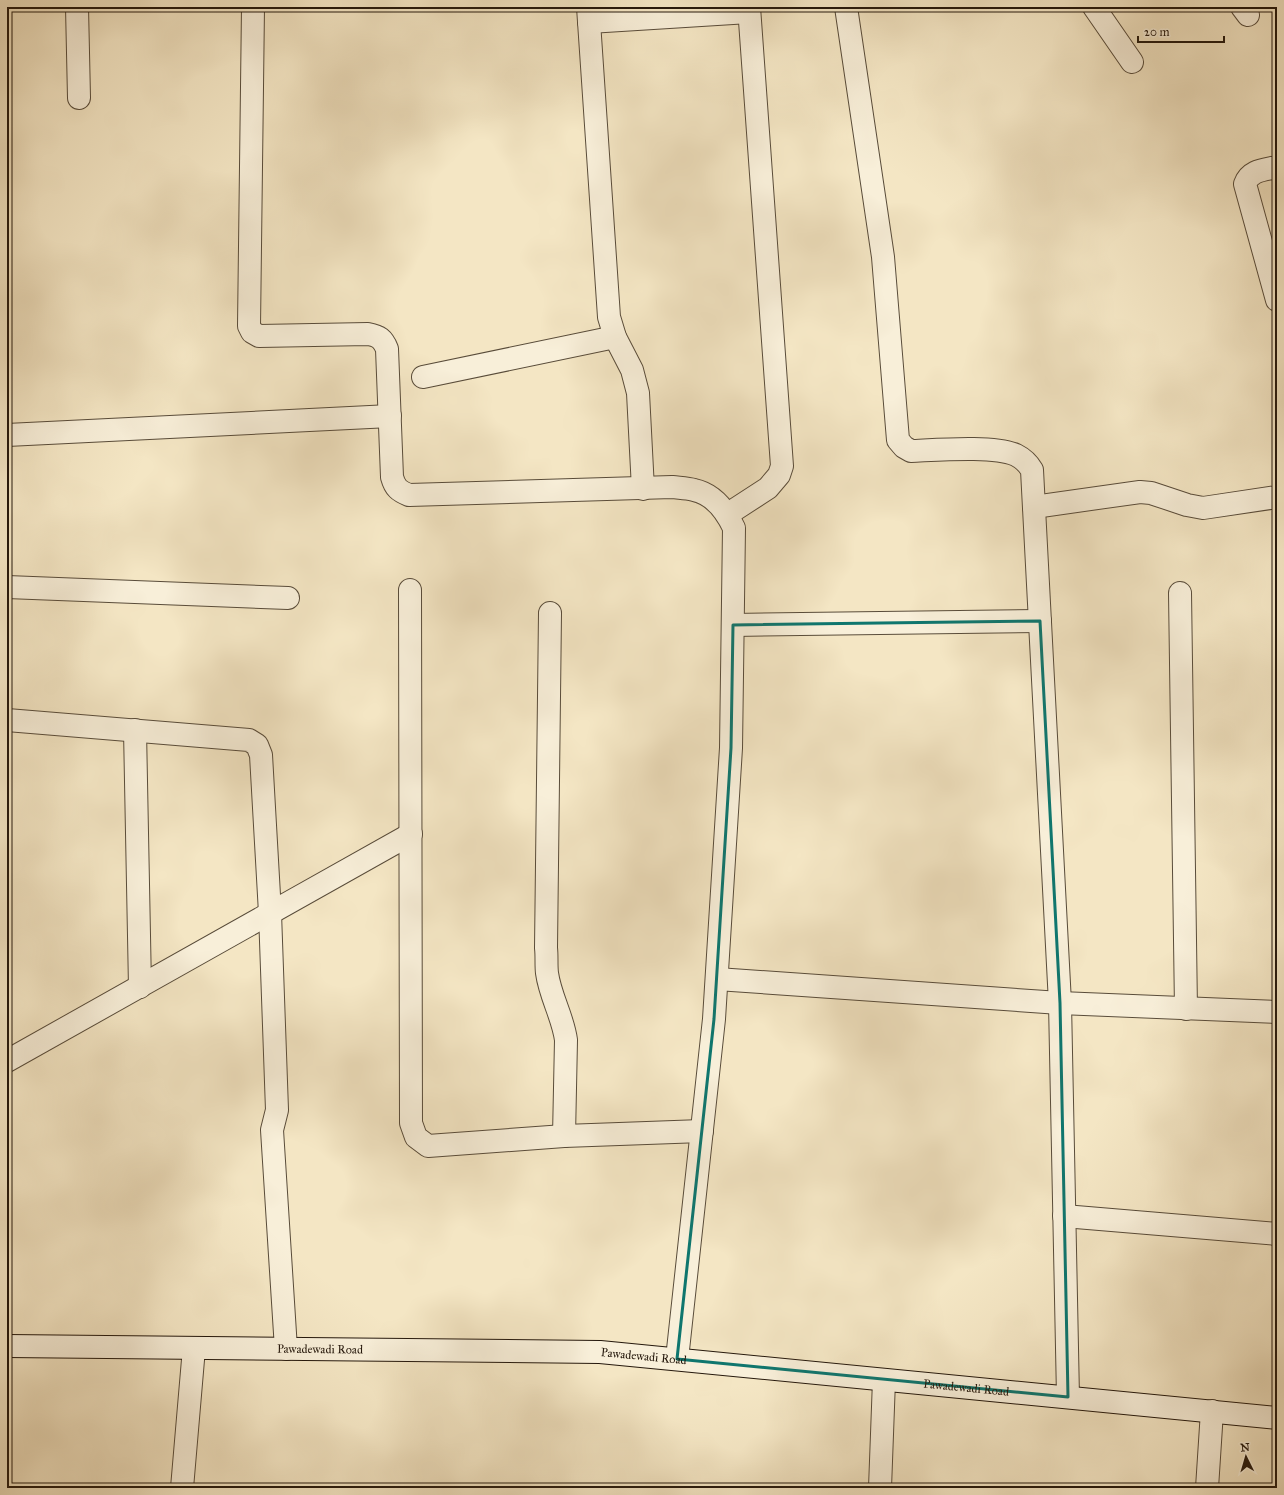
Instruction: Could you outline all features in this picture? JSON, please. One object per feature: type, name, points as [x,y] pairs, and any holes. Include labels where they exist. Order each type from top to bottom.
[{"type":"street","points":[[77,7],[79,98]]},
{"type":"street","points":[[253,7],[249,326],[252,332],[259,336],[368,334],[376,335],[383,340],[387,349],[392,478],[394,486],[400,492],[408,495],[672,487],[696,490],[714,500],[728,514],[734,528],[731,748],[717,979],[714,1019],[677,1359]]},
{"type":"street","points":[[846,7],[883,258],[898,440],[904,447],[911,451],[983,449],[1015,455],[1026,461],[1032,470],[1060,1003],[1068,1397]]},
{"type":"street","points":[[1094,7],[1132,62]]},
{"type":"street","points":[[643,489],[638,393],[632,370],[615,337],[609,317],[589,15],[749,9],[782,466],[779,475],[768,488],[728,514]]},
{"type":"street","points":[[1277,167],[1254,172],[1247,178],[1245,184],[1277,300]]},
{"type":"street","points":[[423,377],[615,337]]},
{"type":"street","points":[[7,435],[390,416]]},
{"type":"street","points":[[1034,507],[1140,492],[1151,493],[1187,505],[1202,508],[1277,497]]},
{"type":"street","points":[[7,587],[288,598]]},
{"type":"street","points":[[410,590],[411,1123],[416,1137],[428,1146],[564,1136],[702,1131]]},
{"type":"street","points":[[1180,593],[1186,1008]]},
{"type":"street","points":[[550,613],[546,948],[547,974],[564,1028],[566,1040],[564,1136]]},
{"type":"street","points":[[733,625],[1040,621]]},
{"type":"street","points":[[7,720],[249,740],[257,745],[261,754],[270,913],[277,1110],[272,1130],[286,1349]]},
{"type":"street","points":[[135,730],[140,987]]},
{"type":"street","points":[[7,1061],[411,834]]},
{"type":"street","points":[[717,979],[1060,1003],[1277,1012]]},
{"type":"street","points":[[1064,1216],[1277,1234]]},
{"type":"street","name":"Pawadewadi Road","points":[[7,1346],[600,1352],[1277,1418]]},
{"type":"street","points":[[182,1488],[194,1348]]},
{"type":"street","points":[[880,1488],[884,1380]]},
{"type":"street","points":[[1207,1488],[1212,1411]]},
{"type":"highlighted area","points":[[1040,621],[1060,1003],[1068,1397],[677,1359],[714,1019],[731,748],[733,625]]}]
